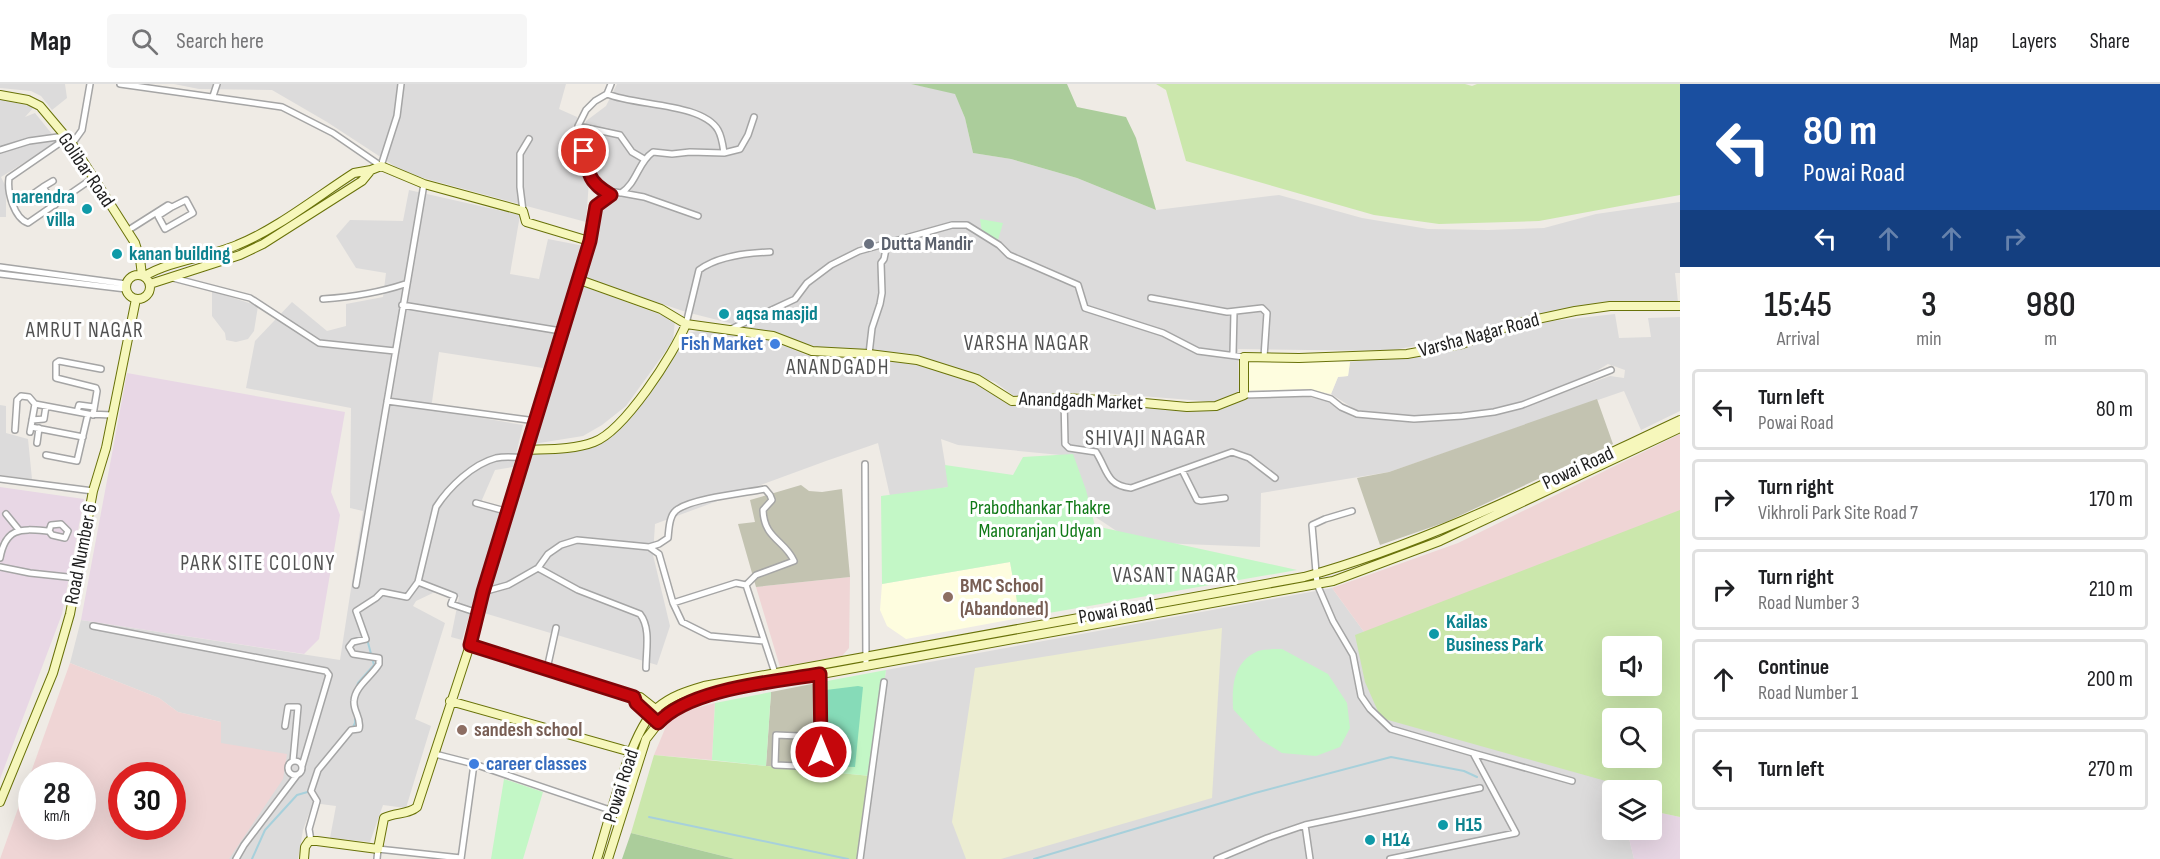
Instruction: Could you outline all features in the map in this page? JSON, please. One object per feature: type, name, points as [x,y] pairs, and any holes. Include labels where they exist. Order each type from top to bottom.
[{"type":"street","points":[[90,84],[82,130],[9,178],[12,201],[23,221],[28,223],[93,178]]},
{"type":"street","points":[[120,84],[282,107],[333,133],[381,166],[424,184],[523,211]]},
{"type":"street","points":[[213,96],[217,84]]},
{"type":"street","points":[[126,287],[134,275],[144,275],[156,269],[240,244],[354,173],[381,166],[398,116],[400,84]]},
{"type":"street","points":[[611,84],[607,94],[586,110],[578,126],[579,141],[589,159],[591,176],[598,186],[611,195]]},
{"type":"street","points":[[607,94],[620,99],[688,111],[712,123],[720,132],[724,153]]},
{"type":"street","name":"Golibar Road","points":[[0,95],[28,100],[40,106],[68,139],[135,243],[144,275],[150,284]]},
{"type":"street","points":[[621,193],[631,186],[644,159],[653,152],[724,153],[740,149],[754,117]]},
{"type":"street","points":[[578,126],[620,135],[632,152],[644,159]]},
{"type":"street","points":[[0,150],[29,141],[68,139]]},
{"type":"street","points":[[529,139],[520,154],[520,187],[526,222],[590,241]]},
{"type":"street","points":[[126,287],[129,296],[136,299],[147,295],[150,284],[243,254],[263,244],[362,181],[371,170]]},
{"type":"street","points":[[30,196],[52,181]]},
{"type":"street","points":[[356,585],[405,284],[424,184]]},
{"type":"street","points":[[333,186],[338,196]]},
{"type":"street","points":[[43,187],[55,205]]},
{"type":"street","points":[[377,859],[384,818],[391,814],[412,811],[417,807],[435,754],[450,701],[470,645],[483,592],[590,241],[596,206],[615,192],[644,197],[698,216]]},
{"type":"street","points":[[186,200],[193,212],[166,230],[158,216],[172,207],[186,200]]},
{"type":"street","points":[[127,231],[168,205],[171,204],[172,207]]},
{"type":"street","points":[[297,210],[303,219]]},
{"type":"street","points":[[730,329],[795,299],[807,283],[831,265],[859,251],[952,225],[967,225],[999,245],[1009,255],[1078,285],[1085,308],[1163,333],[1198,351],[1244,357],[1244,395],[1311,393],[1331,399],[1341,407],[1357,414],[1414,419],[1462,416],[1494,412],[1522,405],[1611,370]]},
{"type":"street","points":[[240,244],[243,254]]},
{"type":"street","points":[[868,354],[872,328],[882,293],[880,263],[884,259],[887,244]]},
{"type":"street","points":[[311,841],[309,829],[317,801],[311,791],[318,770],[351,730],[359,729],[360,722],[354,710],[353,699],[379,664],[379,658],[353,654],[349,647],[353,642],[366,639],[356,611],[382,592],[407,597],[418,582],[432,519],[441,499],[472,470],[488,461],[499,457],[569,448],[595,442],[610,434],[667,363],[687,324],[699,270],[706,264],[748,253],[770,252]]},
{"type":"street","points":[[184,262],[188,272]]},
{"type":"street","points":[[0,267],[126,287]]},
{"type":"street","points":[[0,274],[126,287]]},
{"type":"street","points":[[170,278],[250,298],[319,343],[394,351]]},
{"type":"street","name":"Anandgadh Market","points":[[577,279],[661,309],[687,324],[773,336],[812,351],[917,360],[977,379],[1012,400],[1064,398],[1187,407],[1216,406],[1244,395]]},
{"type":"street","points":[[323,299],[357,296],[405,284]]},
{"type":"street","points":[[1151,298],[1227,312],[1262,308],[1266,310],[1264,357]]},
{"type":"street","name":"Road Number 6","points":[[0,802],[53,673],[70,614],[93,491],[106,448],[136,299]]},
{"type":"street","points":[[402,305],[561,331]]},
{"type":"street","name":"Varsha Nagar Road","points":[[1244,357],[1299,358],[1407,354],[1462,344],[1514,324],[1575,312],[1610,306],[1680,306]]},
{"type":"street","points":[[1233,354],[1234,312]]},
{"type":"street","points":[[46,455],[78,461],[97,391],[96,388],[56,378],[56,363],[59,361],[100,369]]},
{"type":"street","points":[[15,430],[17,400],[21,396],[29,397],[35,404],[100,416],[105,414],[111,419]]},
{"type":"street","points":[[1064,398],[1065,444],[1069,448],[1096,452],[1113,483],[1118,487],[1131,488],[1232,452],[1249,458],[1275,478]]},
{"type":"street","points":[[387,401],[536,421]]},
{"type":"street","points":[[35,404],[31,429],[39,428],[84,437]]},
{"type":"street","points":[[77,412],[81,404],[94,407]]},
{"type":"street","points":[[32,420],[44,419],[46,406]]},
{"type":"street","name":"Powai Road","points":[[597,859],[631,752],[641,728],[656,708],[677,695],[704,686],[1316,574],[1436,531],[1680,420]]},
{"type":"street","points":[[37,443],[39,428]]},
{"type":"street","name":"Powai Road","points":[[608,859],[646,739],[661,720],[683,704],[706,696],[820,674],[1333,581],[1440,541],[1680,428]]},
{"type":"street","points":[[866,464],[866,666]]},
{"type":"street","points":[[1182,470],[1197,500],[1225,498]]},
{"type":"street","points":[[0,479],[93,491]]},
{"type":"street","points":[[649,547],[668,538],[671,519],[677,509],[699,501],[765,489],[772,500],[763,510],[764,521],[774,538],[794,561],[756,575],[747,585]]},
{"type":"street","points":[[476,503],[509,512]]},
{"type":"street","points":[[1352,511],[1312,525],[1316,574],[1317,584],[1333,621],[1353,655],[1361,696],[1370,709],[1391,729],[1572,781]]},
{"type":"street","points":[[6,514],[19,530]]},
{"type":"street","points":[[0,558],[10,534],[19,530],[49,531]]},
{"type":"street","points":[[483,592],[508,585],[538,568],[548,554],[561,545],[577,540],[649,547],[659,554],[673,603],[682,622],[710,636],[764,641]]},
{"type":"street","points":[[0,567],[77,578]]},
{"type":"street","points":[[538,568],[578,590],[640,614],[646,621],[646,668]]},
{"type":"street","points":[[418,582],[454,596],[451,604],[478,613]]},
{"type":"street","points":[[673,603],[736,583],[747,585]]},
{"type":"street","points":[[747,585],[775,673]]},
{"type":"street","points":[[1226,591],[1227,600]]},
{"type":"street","points":[[93,626],[326,671],[328,675],[301,772],[244,844],[236,859]]},
{"type":"street","points":[[547,669],[556,628]]},
{"type":"street","points":[[470,645],[547,669],[636,701],[650,716],[661,720]]},
{"type":"street","points":[[820,674],[821,737],[820,768],[775,765],[776,735],[821,737]]},
{"type":"street","points":[[860,859],[884,682]]},
{"type":"street","points":[[636,701],[640,697],[656,708],[661,720]]},
{"type":"street","points":[[450,701],[631,752]]},
{"type":"street","points":[[636,701],[641,728]]},
{"type":"street","points":[[285,726],[288,707],[298,707],[293,761],[288,770],[292,775],[297,775]]},
{"type":"street","points":[[1390,859],[1516,833],[1473,753]]},
{"type":"street","points":[[435,754],[474,764],[613,812]]},
{"type":"street","points":[[293,761],[302,766]]},
{"type":"street","points":[[311,841],[461,859],[474,764]]},
{"type":"street","points":[[1217,859],[1305,825],[1480,788]]},
{"type":"street","points":[[1305,825],[1310,859]]},
{"type":"street","points":[[304,859],[305,847],[311,841]]},
{"type":"shaded area","points":[[0,84],[65,84],[67,98],[52,110],[41,96],[31,91],[0,88]]},
{"type":"shaded area","points":[[174,84],[566,84],[559,109],[577,117],[576,145],[583,157],[589,181],[586,222],[405,173],[327,122],[272,90],[199,89]]},
{"type":"shaded area","points":[[617,84],[911,84],[955,93],[965,118],[973,153],[1011,159],[1077,178],[1156,210],[1279,195],[1362,218],[1428,229],[1488,230],[1544,228],[1596,214],[1680,202],[1680,273],[1675,273],[1678,302],[1611,303],[1499,323],[1470,336],[1387,351],[1238,349],[1239,394],[1215,402],[1092,392],[1014,396],[995,382],[931,361],[829,351],[796,340],[686,312],[582,277],[597,225],[596,194],[591,191],[591,160],[582,146],[586,121],[606,106]]},
{"type":"shaded area","points":[[0,99],[34,107],[25,117],[35,113],[52,134],[56,143],[1,177],[6,187],[6,217],[0,217]]},
{"type":"shaded area","points":[[409,190],[520,215],[510,274],[539,279],[548,239],[584,246],[543,368],[439,352],[431,409],[523,425],[513,467],[495,470],[481,502],[501,509],[462,640],[451,637],[459,597],[435,592],[416,601],[413,606],[445,623],[415,719],[431,726],[406,808],[383,805],[370,842],[330,838],[336,806],[313,803],[303,830],[298,859],[229,859],[220,743],[221,722],[178,712],[159,698],[70,663],[81,620],[340,660],[363,511],[350,508],[351,408],[246,388],[255,341],[292,302],[327,331],[346,326],[346,304],[383,297],[386,273],[356,268],[336,236],[350,220],[403,221]]},
{"type":"shaded area","points":[[580,285],[675,320],[673,341],[626,406],[602,425],[583,436],[533,444]]},
{"type":"shaded area","points":[[212,291],[258,306],[254,331],[248,339],[236,342],[226,340],[225,333],[212,316]]},
{"type":"shaded area","points":[[1615,314],[1619,338],[1651,337],[1648,318],[1680,317],[1680,411],[1641,430],[1624,391],[1389,472],[1261,493],[1260,547],[1133,542],[1088,512],[1071,456],[958,445],[941,439],[949,487],[890,496],[878,443],[655,524],[653,555],[670,626],[657,665],[484,613],[531,453],[602,443],[630,414],[690,333],[705,329],[768,339],[806,355],[914,364],[974,382],[1006,402],[1075,400],[1220,408],[1248,399],[1304,396],[1327,401],[1353,417],[1408,422],[1485,417],[1521,408],[1610,376],[1624,378],[1625,370],[1608,364],[1595,372],[1532,398],[1496,409],[1413,416],[1356,410],[1331,394],[1338,377],[1348,376],[1350,362],[1459,349],[1497,334],[1552,321]]},
{"type":"shaded area","points":[[1246,361],[1350,362],[1348,376],[1338,377],[1331,394],[1305,389],[1246,391]]},
{"type":"shaded area","points":[[127,373],[345,412],[331,492],[340,515],[319,639],[304,654],[81,620]]},
{"type":"shaded area","points":[[1597,399],[1613,444],[1446,522],[1380,545],[1357,478],[1389,472]]},
{"type":"shaded area","points":[[0,405],[6,406],[6,433],[28,439],[32,479],[0,475]]},
{"type":"shaded area","points":[[1680,434],[1680,511],[1367,636],[1332,588],[1458,543]]},
{"type":"shaded area","points":[[801,485],[809,491],[842,489],[850,577],[756,587],[738,524],[755,522],[750,500]]},
{"type":"shaded area","points":[[0,487],[84,499],[62,614],[0,779]]},
{"type":"shaded area","name":"BMC School (Abandoned)","points":[[1010,562],[1020,618],[906,639],[887,626],[880,610],[882,584]]},
{"type":"shaded area","points":[[850,577],[849,648],[842,656],[780,667],[756,587]]},
{"type":"shaded area","points":[[1332,588],[1367,636],[1604,772],[1608,780],[1602,780],[1602,840],[1629,840],[1634,859],[859,859],[886,670]]},
{"type":"shaded area","points":[[1222,628],[1212,798],[1001,859],[966,859],[952,822],[975,668]]},
{"type":"shaded area","points":[[70,663],[159,698],[178,712],[221,722],[221,743],[287,754],[283,779],[229,859],[0,859],[18,809],[18,840],[96,840],[96,762],[35,762]]},
{"type":"shaded area","points":[[822,682],[818,771],[766,766],[771,692]]},
{"type":"shaded area","points":[[715,703],[712,760],[654,755],[667,724],[685,711]]},
{"type":"shaded area","points":[[1662,813],[1680,817],[1680,859],[1634,859],[1629,840],[1662,840]]},
{"type":"green space","points":[[911,84],[1067,84],[1077,107],[1126,117],[1136,138],[1156,210],[1077,178],[1011,159],[973,153],[965,118],[955,94]]},
{"type":"green space","points":[[1156,84],[1465,84],[1472,86],[1477,84],[1680,84],[1680,195],[1539,221],[1439,224],[1374,215],[1186,161],[1166,90]]},
{"type":"green space","points":[[980,219],[1003,223],[998,240],[982,232]]},
{"type":"green space","name":"Prabodhankar Thakre Manoranjan Udyan","points":[[1073,454],[1086,490],[1095,526],[1297,570],[1020,618],[1010,562],[882,584],[881,496],[948,487],[945,465],[1013,475],[1023,457]]},
{"type":"green space","points":[[1680,510],[1680,817],[1662,813],[1662,780],[1602,780],[1381,718],[1365,682],[1355,635]]},
{"type":"green space","points":[[1282,649],[1328,674],[1347,703],[1350,728],[1340,747],[1316,756],[1282,753],[1261,740],[1233,709],[1234,683],[1243,661],[1258,651]]},
{"type":"green space","points":[[886,670],[871,776],[818,771],[822,682]]},
{"type":"green space","points":[[863,687],[855,767],[821,766],[826,690]]},
{"type":"green space","points":[[771,692],[766,766],[712,760],[715,703]]},
{"type":"green space","points":[[654,755],[871,776],[859,859],[735,859],[631,833]]},
{"type":"green space","points":[[504,779],[543,792],[523,859],[491,859]]},
{"type":"green space","points":[[631,833],[735,859],[622,859]]},
{"type":"waterway","points":[[356,689],[358,683],[374,665],[367,639]]},
{"type":"waterway","points":[[352,729],[355,715]]},
{"type":"waterway","points":[[1034,859],[1255,793],[1391,757],[1464,771],[1477,777]]},
{"type":"waterway","points":[[252,859],[265,830],[297,795],[311,791]]},
{"type":"waterway","points":[[649,817],[848,859]]},
{"type":"place","name":"narendra villa","points":[[87,209]]},
{"type":"place","name":"Dutta Mandir","points":[[869,244]]},
{"type":"place","name":"kanan building","points":[[117,254]]},
{"type":"place","name":"aqsa masjid","points":[[724,314]]},
{"type":"place","name":"Fish Market","points":[[775,344]]},
{"type":"place","name":"BMC School (Abandoned)","points":[[948,597]]},
{"type":"place","name":"Kailas Business Park","points":[[1434,634]]},
{"type":"place","name":"sandesh school","points":[[462,730]]},
{"type":"place","name":"career classes","points":[[474,764]]},
{"type":"place","name":"H15","points":[[1443,825]]},
{"type":"place","name":"H14","points":[[1370,840]]},
{"type":"district","name":"AMRUT NAGAR","points":[[85,330]]},
{"type":"district","name":"VARSHA NAGAR","points":[[1027,343]]},
{"type":"district","name":"ANANDGADH","points":[[838,367]]},
{"type":"district","name":"SHIVAJI NAGAR","points":[[1146,438]]},
{"type":"district","name":"PARK SITE COLONY","points":[[258,563]]},
{"type":"district","name":"VASANT NAGAR","points":[[1175,575]]},
{"type":"route","points":[[584,151],[589,159],[591,176],[598,186],[611,195],[596,206],[590,241],[483,592],[470,645],[634,697],[636,703],[658,723],[664,716],[683,704],[706,696],[820,674],[821,752]]}]
